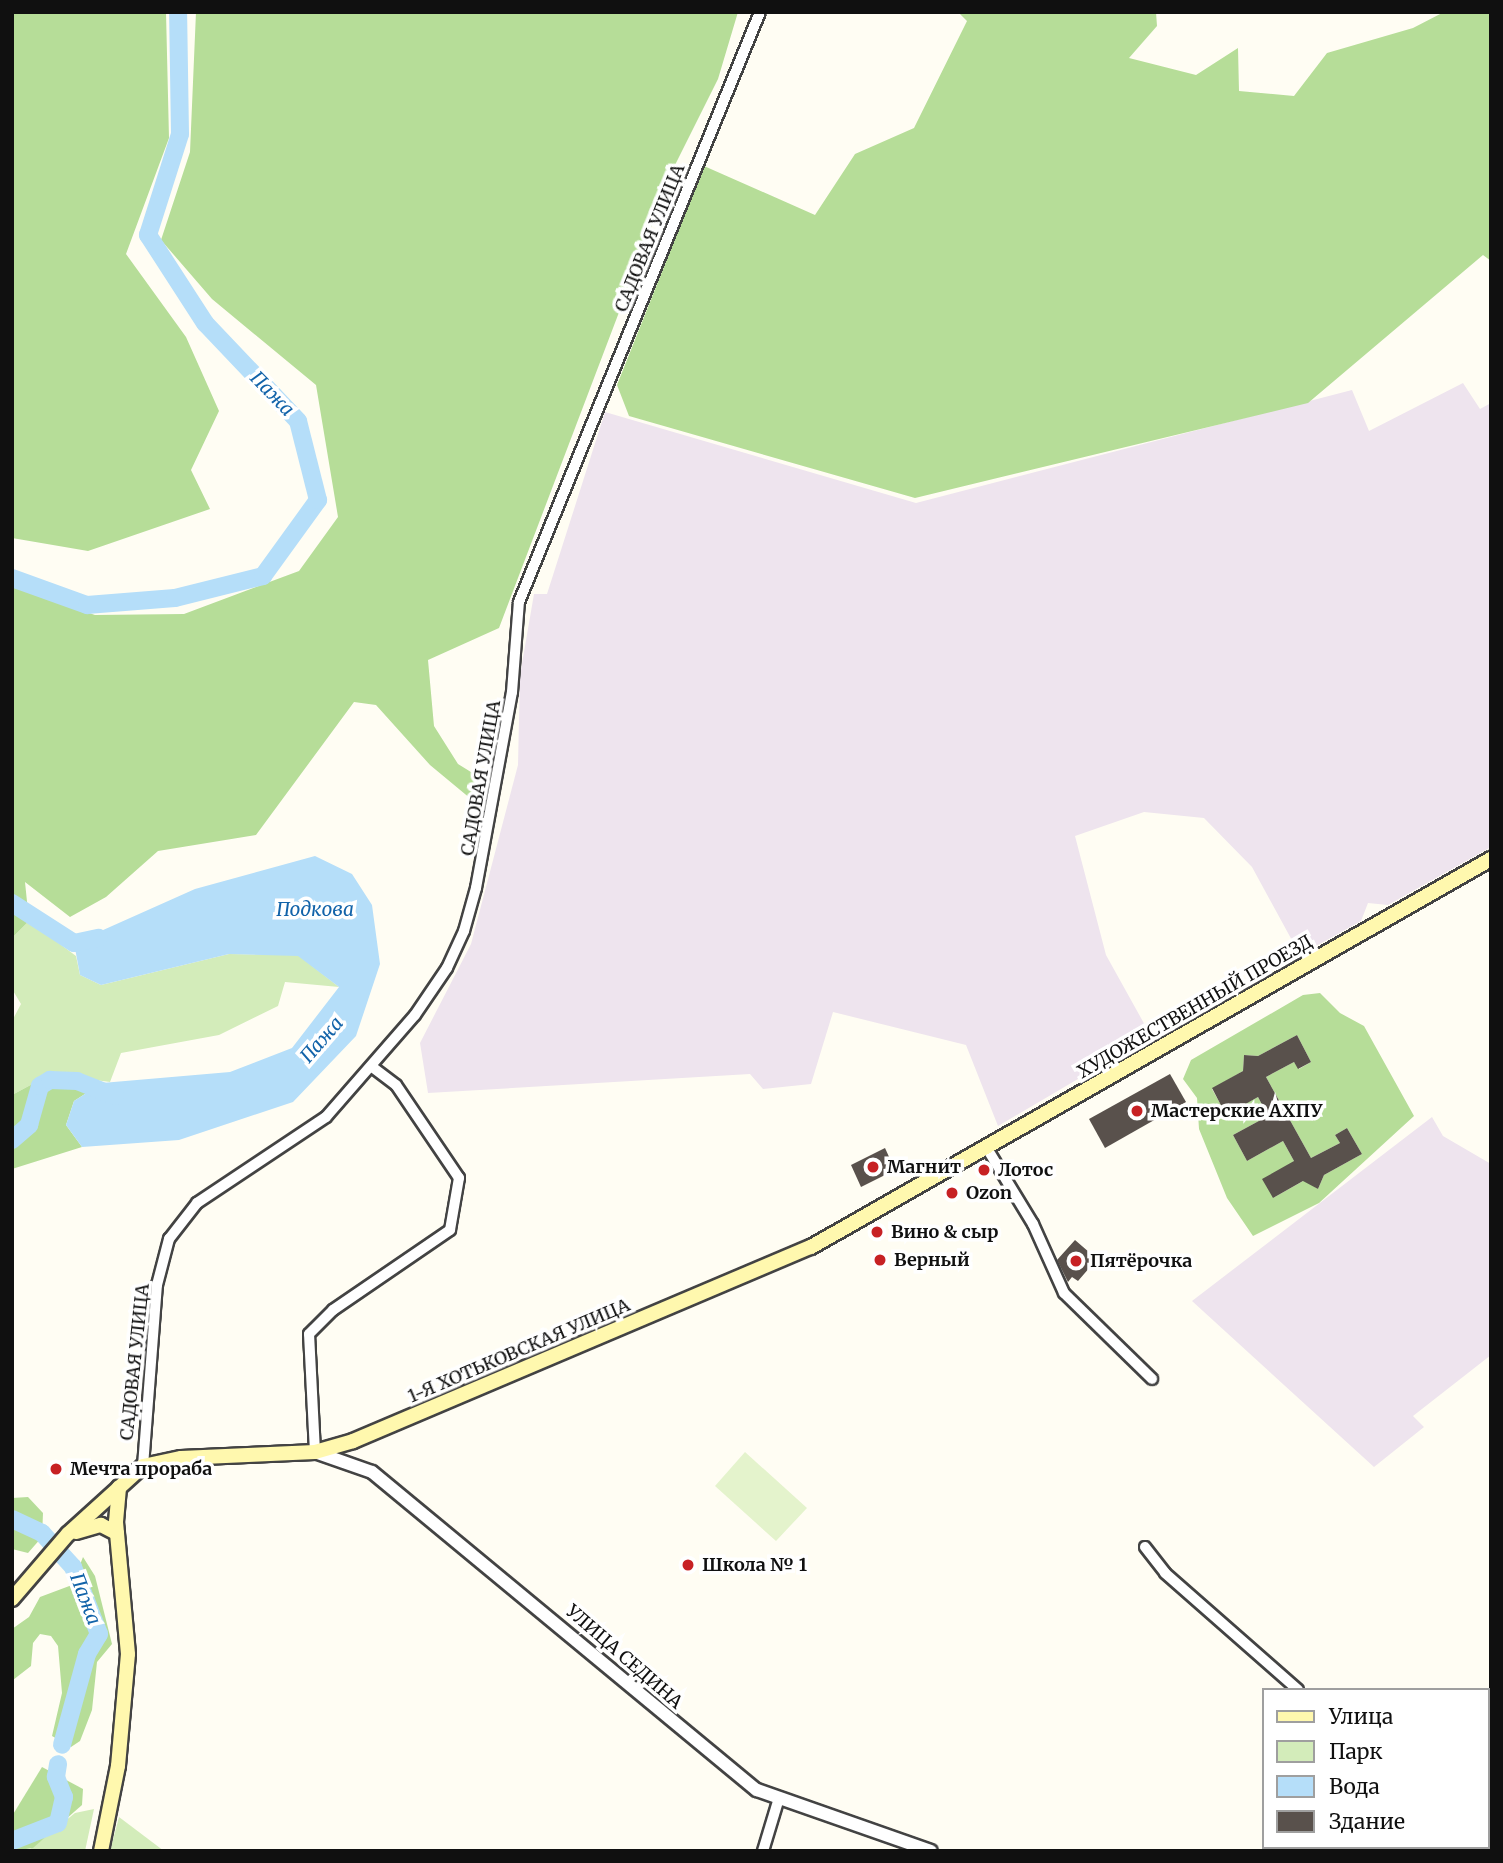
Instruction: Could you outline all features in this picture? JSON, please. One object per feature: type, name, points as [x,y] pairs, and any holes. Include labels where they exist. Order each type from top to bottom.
[{"type":"main road","name":"ХУДОЖЕСТВЕННЫЙ ПРОЕЗД","points":[[919,1189],[1491,859]]},
{"type":"main road","name":"1-Я ХОТЬКОВСКАЯ УЛИЦА","points":[[12,1599],[42,1569],[68,1534],[143,1466],[181,1458],[315,1452],[366,1436],[799,1253],[919,1189]]},
{"type":"main road","points":[[101,1851],[118,1766],[128,1654],[117,1533],[120,1486]]},
{"type":"main road","points":[[68,1534],[101,1525],[117,1533]]},
{"type":"street","name":"САДОВАЯ УЛИЦА","points":[[143,1466],[157,1285],[169,1239],[197,1203],[326,1117],[421,1006],[464,931],[512,692],[519,602],[760,12]]},
{"type":"street","points":[[315,1452],[309,1334],[333,1310],[450,1230],[459,1178],[396,1085],[371,1066]]},
{"type":"street","points":[[988,1150],[1033,1224],[1064,1293],[1152,1379]]},
{"type":"street","name":"УЛИЦА СЕДИНА","points":[[315,1452],[372,1472],[712,1757],[757,1790],[931,1851]]},
{"type":"street","points":[[1145,1547],[1165,1573],[1296,1688]]},
{"type":"street","points":[[762,1851],[779,1798]]},
{"type":"shaded area","points":[[1463,383],[1480,409],[1491,403],[1491,847],[1388,905],[1368,903],[1361,921],[1300,955],[1252,867],[1204,818],[1144,812],[1075,836],[1106,955],[1151,1036],[998,1126],[966,1045],[833,1012],[811,1084],[763,1089],[750,1074],[428,1093],[420,1043],[471,944],[518,765],[520,675],[534,594],[547,594],[605,412],[916,503],[1352,390],[1369,431]]},
{"type":"shaded area","points":[[1432,1117],[1443,1136],[1491,1164],[1491,1355],[1413,1416],[1424,1427],[1374,1467],[1192,1301]]},
{"type":"green space","points":[[12,12],[166,12],[169,138],[126,254],[186,337],[219,411],[191,470],[210,509],[88,551],[12,538]]},
{"type":"green space","points":[[196,12],[738,12],[718,79],[675,165],[499,628],[428,660],[434,726],[458,764],[479,777],[471,799],[430,765],[376,705],[354,702],[256,835],[158,851],[106,897],[70,917],[25,882],[29,921],[12,938],[12,587],[95,615],[184,614],[299,571],[338,517],[316,385],[212,299],[161,240],[190,152]]},
{"type":"green space","points":[[958,12],[1156,12],[1157,26],[1129,58],[1196,75],[1238,48],[1239,91],[1294,96],[1327,53],[1413,28],[1444,12],[1491,12],[1491,261],[1483,255],[1308,403],[915,498],[629,416],[617,385],[704,166],[815,215],[855,154],[914,128],[967,21]]},
{"type":"green space","points":[[29,921],[76,956],[80,975],[101,985],[229,954],[298,955],[339,987],[285,982],[278,1006],[219,1035],[121,1053],[110,1082],[51,1074],[12,1095],[12,1021],[21,1004],[12,989],[12,938]]},
{"type":"green space","points":[[1320,993],[1340,1013],[1364,1026],[1414,1116],[1319,1203],[1253,1236],[1227,1198],[1199,1129],[1197,1098],[1183,1079],[1191,1060],[1303,995]],"holes":[[[1297,1035],[1311,1062],[1299,1069],[1294,1062],[1266,1077],[1311,1158],[1340,1143],[1335,1135],[1347,1128],[1362,1154],[1324,1175],[1318,1189],[1305,1180],[1273,1198],[1294,1161],[1283,1141],[1247,1161],[1233,1135],[1268,1116],[1258,1097],[1226,1114],[1212,1089],[1243,1071],[1244,1055],[1258,1056]]]},
{"type":"green space","points":[[51,1074],[102,1083],[74,1101],[66,1125],[82,1147],[12,1169],[12,1095]]},
{"type":"green space","points":[[745,1452],[807,1508],[776,1541],[715,1486]]},
{"type":"green space","points":[[28,1497],[43,1513],[42,1537],[28,1553],[12,1549],[12,1498]]},
{"type":"green space","points":[[83,1557],[95,1576],[112,1644],[97,1662],[92,1710],[80,1741],[71,1747],[52,1736],[62,1693],[58,1646],[51,1636],[40,1634],[33,1643],[31,1666],[13,1680],[12,1629],[29,1617],[40,1597],[72,1585]]},
{"type":"green space","points":[[42,1767],[83,1789],[82,1805],[33,1848],[12,1851],[12,1816]]},
{"type":"green space","points":[[94,1809],[85,1851],[28,1851],[75,1813]]},
{"type":"green space","points":[[119,1817],[164,1851],[110,1851]]},
{"type":"water","name":"Подкова","points":[[315,856],[352,874],[372,905],[380,964],[356,1036],[293,1102],[179,1140],[82,1147],[66,1125],[74,1101],[102,1083],[230,1072],[292,1048],[339,987],[298,956],[229,954],[101,985],[80,975],[74,943],[195,889]]},
{"type":"building","points":[[1297,1035],[1311,1062],[1298,1069],[1294,1062],[1266,1077],[1311,1158],[1340,1143],[1335,1135],[1347,1128],[1362,1154],[1324,1175],[1318,1189],[1303,1181],[1273,1198],[1262,1179],[1294,1161],[1283,1141],[1247,1161],[1233,1135],[1268,1116],[1258,1097],[1226,1115],[1212,1088],[1243,1071],[1244,1055],[1258,1056]]},
{"type":"building","name":"Мастерские АХПУ","points":[[1170,1074],[1186,1102],[1105,1148],[1089,1119]]},
{"type":"building","name":"Магнит","points":[[885,1148],[895,1170],[861,1187],[851,1165]]},
{"type":"building","name":"Пятёрочка","points":[[1075,1240],[1097,1259],[1078,1281],[1072,1277],[1068,1282],[1057,1260]]},
{"type":"waterway","name":"Пажа","points":[[12,578],[87,605],[175,598],[263,576],[318,500],[298,421],[205,323],[148,235],[180,134],[178,12]]},
{"type":"waterway","name":"Пажа","points":[[12,903],[74,943],[98,938]]},
{"type":"waterway","name":"Пажа","points":[[12,1140],[29,1125],[40,1086],[50,1080],[77,1081],[115,1096]]},
{"type":"waterway","name":"Пажа","points":[[12,1519],[42,1533],[73,1567],[99,1634],[87,1654],[62,1745]]},
{"type":"waterway","name":"Пажа","points":[[12,1841],[58,1823],[64,1797],[56,1777],[58,1764]]},
{"type":"place","name":"Мастерские АХПУ","points":[[1137,1111]]},
{"type":"place","name":"Магнит","points":[[873,1167]]},
{"type":"place","name":"Лотос","points":[[984,1170]]},
{"type":"place","name":"Ozon","points":[[952,1193]]},
{"type":"place","name":"Вино & сыр","points":[[877,1232]]},
{"type":"place","name":"Верный","points":[[880,1260]]},
{"type":"place","name":"Пятёрочка","points":[[1076,1261]]},
{"type":"place","name":"Мечта прораба","points":[[56,1469]]},
{"type":"place","name":"Школа № 1","points":[[688,1565]]}]
